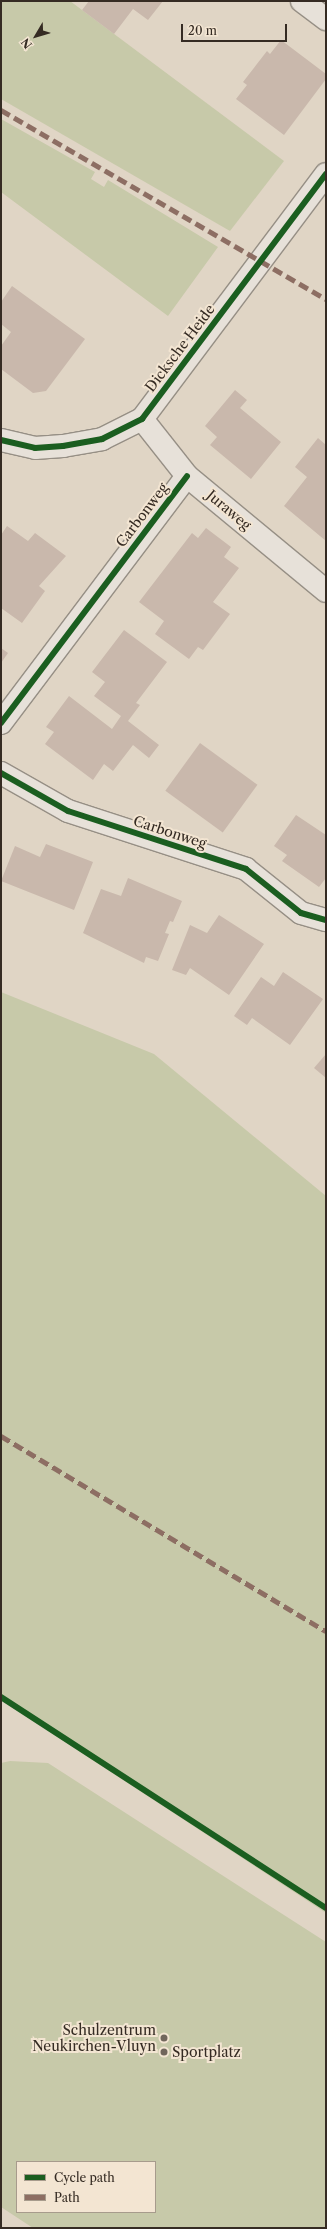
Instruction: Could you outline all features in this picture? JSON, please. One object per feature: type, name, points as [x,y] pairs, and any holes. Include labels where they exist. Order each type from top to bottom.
[{"type":"street","points":[[302,1],[326,19]]},
{"type":"street","name":"Dicksche Heide","points":[[1,440],[35,448],[63,446],[102,439],[142,419],[326,174]]},
{"type":"street","name":"Juraweg","points":[[142,419],[187,476],[326,591]]},
{"type":"street","name":"Carbonweg","points":[[1,723],[187,476]]},
{"type":"street","name":"Carbonweg","points":[[1,773],[68,811],[246,869],[301,913],[326,920]]},
{"type":"green space","points":[[1,1],[70,1],[284,161],[230,231],[1,99]]},
{"type":"green space","points":[[1,119],[95,172],[91,179],[104,187],[108,180],[218,247],[168,316],[1,192]]},
{"type":"green space","points":[[1,992],[154,1054],[326,1196],[326,1913],[1,1700]]},
{"type":"green space","name":"Sportplatz","points":[[10,1761],[48,1763],[326,1942],[326,2228],[33,2228],[1,2207],[1,1763]]},
{"type":"building","points":[[89,1],[163,1],[148,20],[133,9],[114,34],[82,10]]},
{"type":"building","points":[[281,40],[326,74],[326,79],[284,135],[236,99],[247,85],[243,82],[267,51],[270,54]]},
{"type":"building","points":[[12,286],[85,339],[46,391],[33,393],[1,369],[1,346],[11,332],[1,324],[1,302]]},
{"type":"building","points":[[235,390],[247,400],[240,408],[281,442],[251,479],[210,445],[217,437],[205,426]]},
{"type":"building","points":[[318,438],[326,445],[326,541],[284,506],[307,477],[295,467]]},
{"type":"building","points":[[7,526],[28,541],[35,533],[66,556],[39,586],[45,591],[22,623],[1,608],[1,535]]},
{"type":"building","points":[[206,528],[231,547],[224,557],[239,568],[213,602],[230,614],[203,650],[198,647],[189,659],[155,634],[164,621],[139,602],[192,533],[198,538]]},
{"type":"building","points":[[124,630],[167,662],[136,703],[140,705],[128,721],[159,745],[149,758],[133,745],[113,771],[104,764],[93,780],[45,744],[54,732],[46,727],[69,696],[112,729],[121,716],[94,696],[105,682],[92,672]]},
{"type":"building","points":[[1,648],[8,653],[1,663]]},
{"type":"building","points":[[200,743],[257,785],[223,832],[165,791]]},
{"type":"building","points":[[296,815],[326,835],[326,878],[319,887],[282,861],[287,855],[274,846]]},
{"type":"building","points":[[46,844],[93,862],[74,910],[1,881],[15,846],[40,857]]},
{"type":"building","points":[[128,878],[182,901],[173,922],[170,921],[165,933],[169,934],[158,961],[146,957],[144,963],[83,933],[101,889],[121,896]]},
{"type":"building","points":[[219,915],[264,944],[229,995],[190,968],[186,975],[172,970],[190,925],[207,933]]},
{"type":"building","points":[[283,972],[323,999],[290,1045],[252,1018],[247,1025],[234,1016],[261,977],[274,986]]},
{"type":"building","points":[[326,1054],[326,1078],[314,1068]]},
{"type":"marked path","points":[[1,110],[326,299]]},
{"type":"marked path","points":[[1,1436],[326,1631]]},
{"type":"cycle path","points":[[1,440],[35,448],[63,446],[102,439],[142,419],[326,174]]},
{"type":"cycle path","points":[[1,723],[187,476]]},
{"type":"cycle path","points":[[1,773],[68,811],[246,869],[301,913],[326,920]]},
{"type":"cycle path","points":[[1,1697],[326,1908]]},
{"type":"place","name":"Schulzentrum Neukirchen-Vluyn","points":[[164,2038]]},
{"type":"place","name":"Sportplatz","points":[[164,2052]]}]
